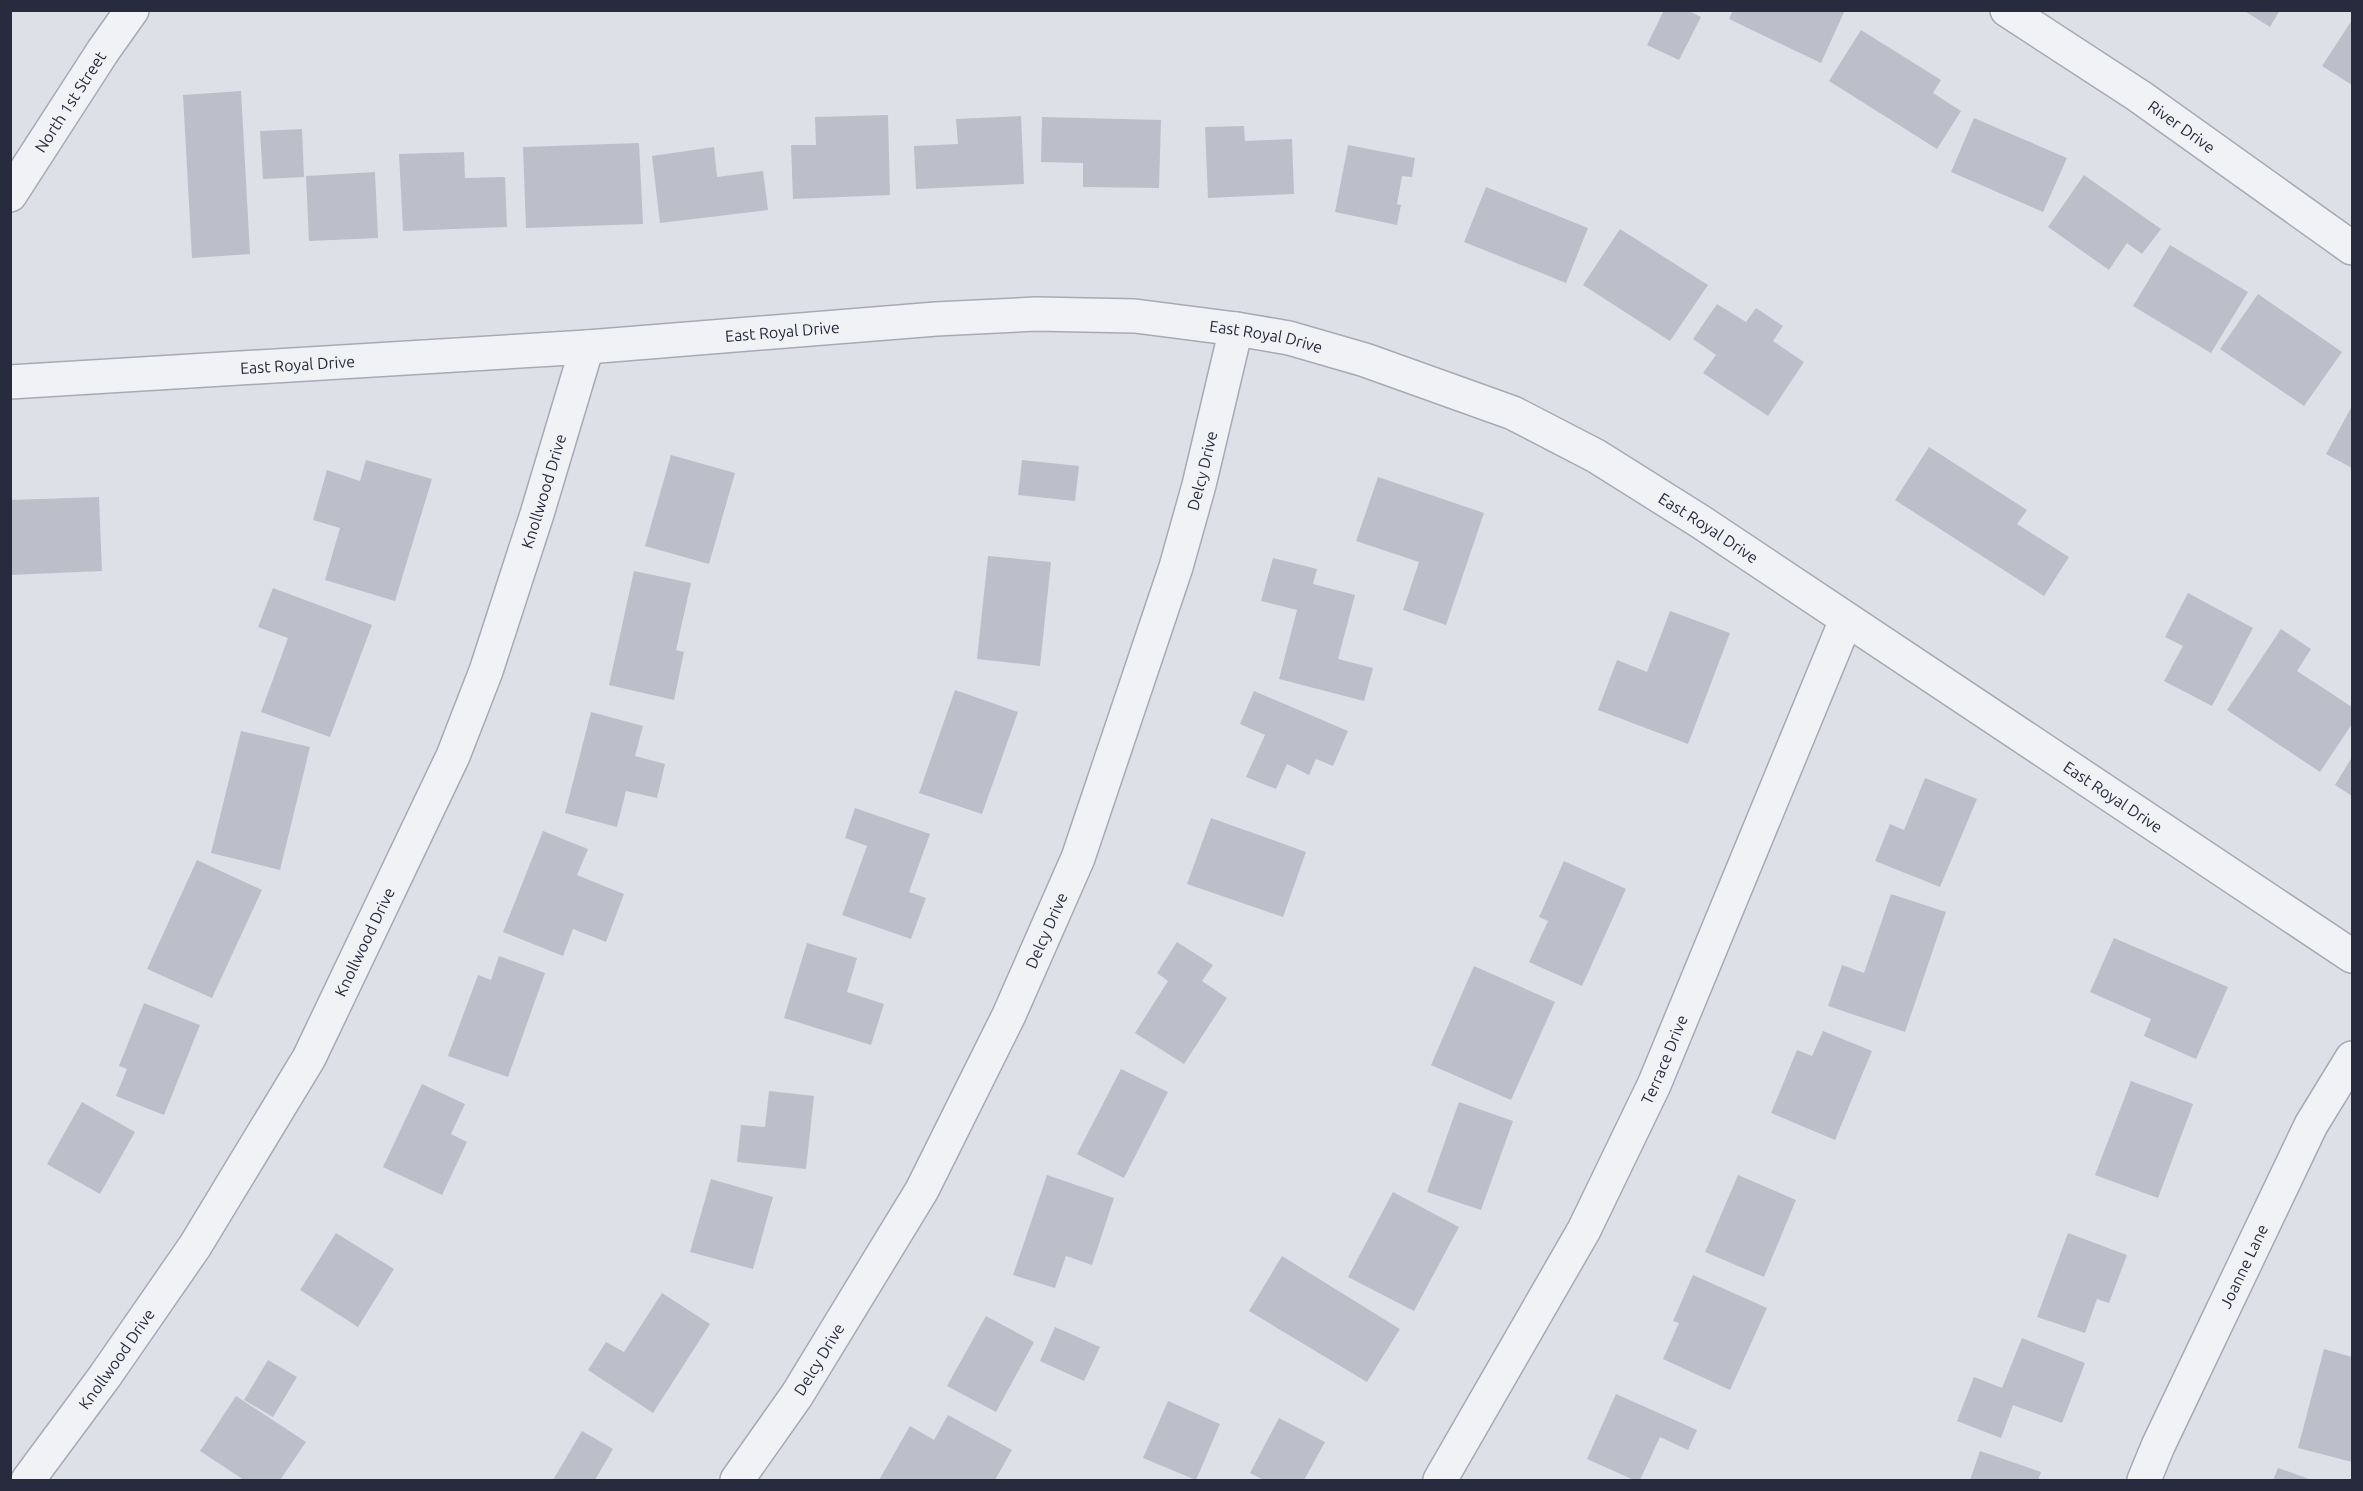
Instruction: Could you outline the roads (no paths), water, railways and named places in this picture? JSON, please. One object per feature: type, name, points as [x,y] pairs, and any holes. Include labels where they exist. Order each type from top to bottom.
[{"type":"street","name":"River Drive","points":[[2007,10],[2139,96],[2352,248]]},
{"type":"street","name":"North 1st Street","points":[[10,195],[129,11]]},
{"type":"street","name":"East Royal Drive","points":[[10,382],[586,347],[936,319],[1036,314],[1135,316],[1289,338],[1365,360],[1513,413],[1596,456],[1701,522],[2352,956]]},
{"type":"street","name":"Delcy Drive","points":[[737,1480],[797,1395],[922,1190],[1009,1014],[1078,858],[1176,567],[1199,485],[1236,329]]},
{"type":"street","name":"Knollwood Drive","points":[[28,1480],[105,1376],[195,1246],[309,1058],[453,756],[474,703],[537,514],[586,347]]},
{"type":"street","name":"Terrace Drive","points":[[1440,1480],[1584,1230],[1654,1085],[1846,620]]},
{"type":"street","name":"Joanne Lane","points":[[2144,1480],[2157,1446],[2311,1125],[2352,1058]]}]
